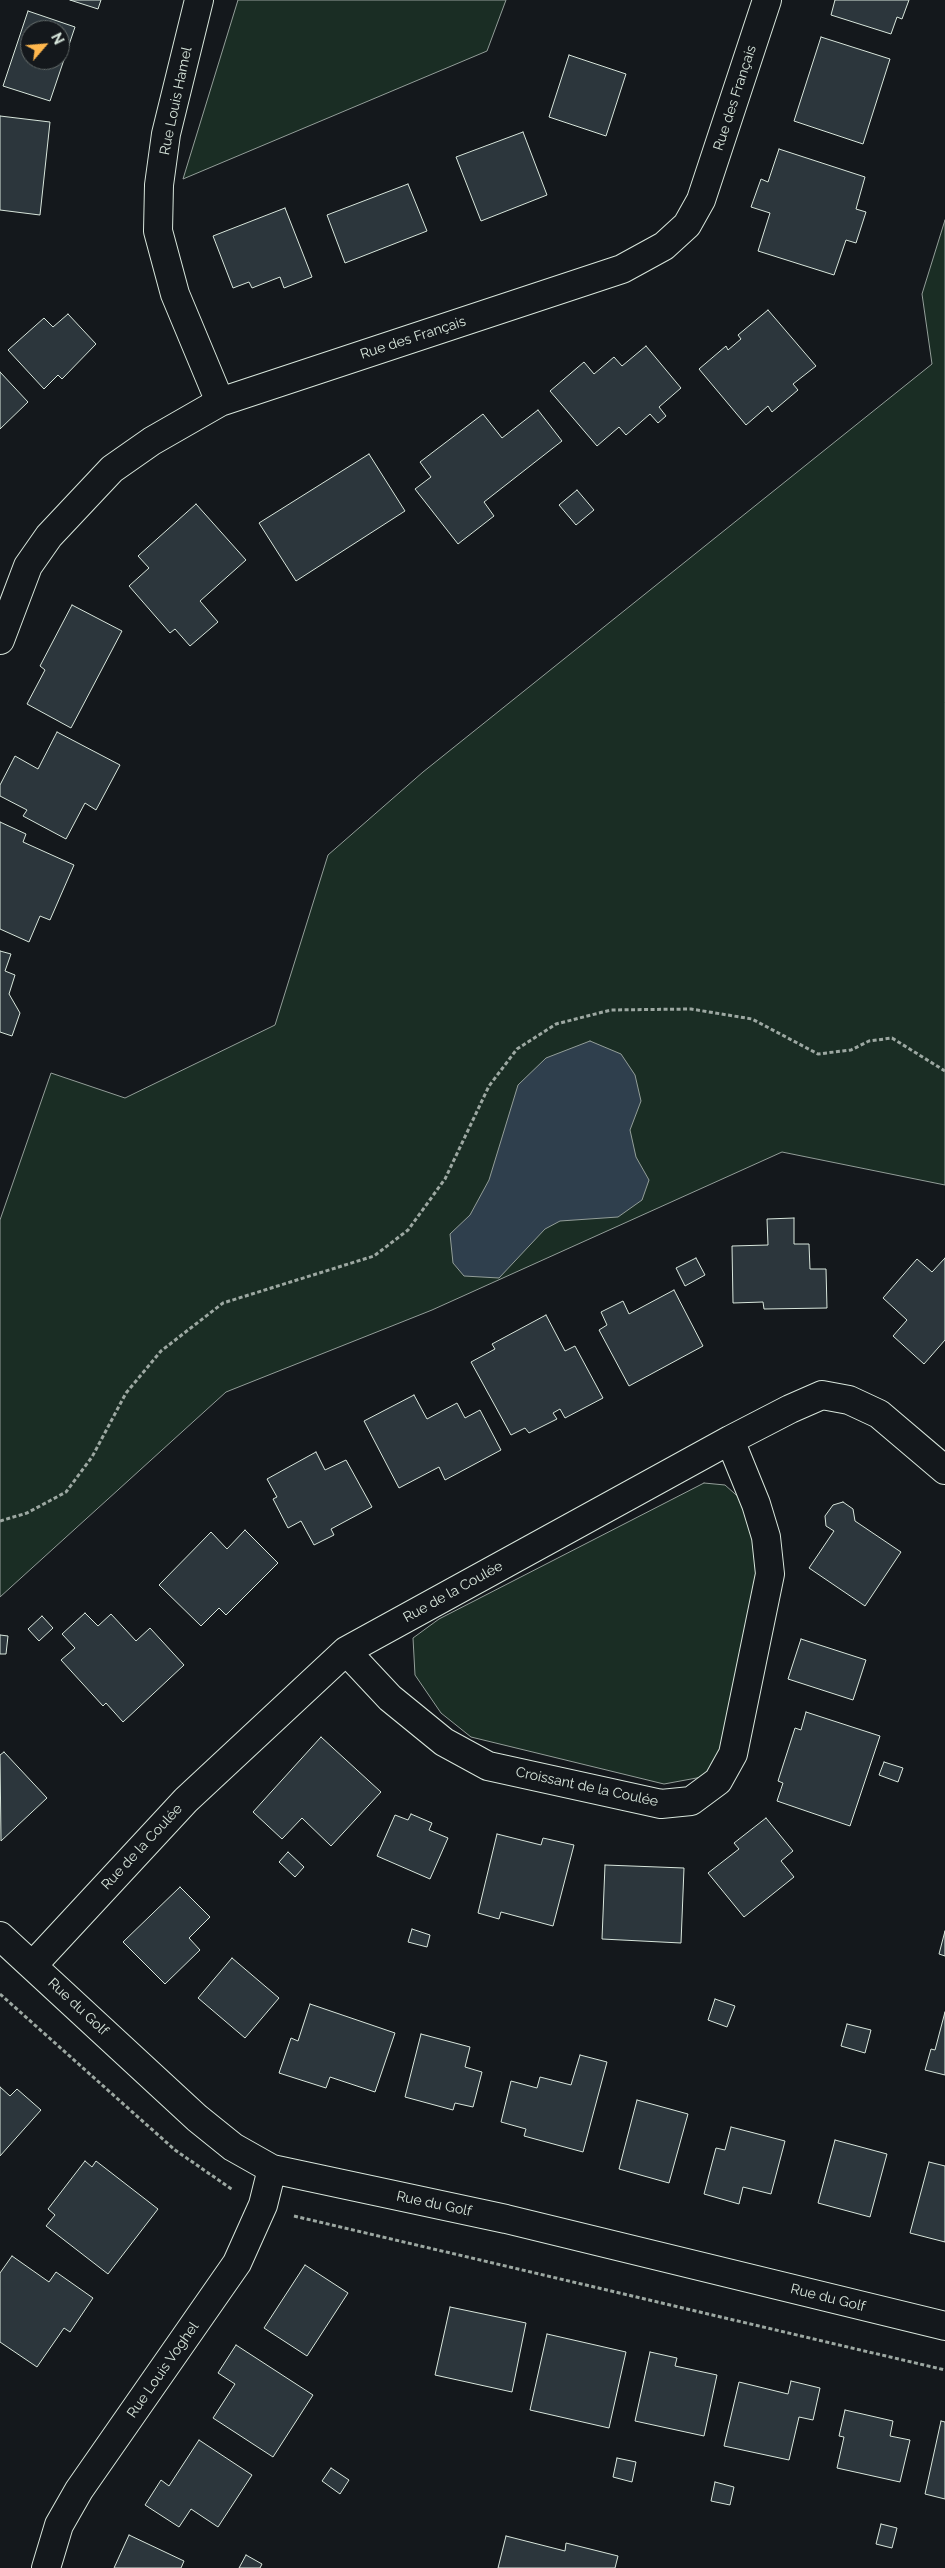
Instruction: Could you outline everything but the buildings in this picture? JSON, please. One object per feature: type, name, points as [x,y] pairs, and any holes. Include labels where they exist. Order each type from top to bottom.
[{"type":"street","name":"Rue Louis Hamel","points":[[199,0],[166,134],[159,185],[158,231],[176,294],[220,402]]},
{"type":"street","name":"Rue des Français","points":[[0,640],[28,566],[49,536],[78,503],[120,464],[152,441],[220,402],[622,269],[664,246],[687,225],[701,200],[768,0]]},
{"type":"street","name":"Rue de la Coulée","points":[[32,1965],[186,1800],[346,1651],[730,1440],[822,1395],[849,1400],[879,1414],[945,1470]]},
{"type":"street","name":"Croissant de la Coulée","points":[[346,1651],[398,1705],[444,1742],[488,1766],[661,1804],[691,1801],[718,1781],[733,1754],[770,1574],[763,1529],[730,1440]]},
{"type":"street","name":"Rue du Golf","points":[[0,1936],[197,2118],[233,2147],[272,2168],[506,2219],[945,2326]]},
{"type":"street","name":"Rue Louis Voghel","points":[[46,2568],[59,2525],[79,2490],[237,2263],[263,2205],[272,2168]]},
{"type":"path","points":[[0,1521],[27,1513],[66,1492],[92,1457],[126,1393],[161,1350],[223,1302],[374,1256],[408,1230],[445,1179],[489,1086],[517,1049],[556,1024],[611,1010],[691,1009],[752,1019],[818,1054],[851,1050],[869,1041],[892,1038],[945,1071]]},
{"type":"green space","points":[[238,0],[506,0],[487,51],[183,179]]},
{"type":"green space","points":[[945,220],[945,1185],[782,1152],[432,1310],[226,1392],[0,1597],[0,1220],[51,1073],[125,1098],[275,1025],[328,855],[423,772],[932,364],[922,294]]},
{"type":"green space","points":[[704,1483],[725,1485],[743,1501],[758,1556],[755,1635],[720,1759],[702,1777],[664,1784],[471,1737],[441,1713],[415,1675],[413,1638],[439,1619]]},
{"type":"water","points":[[590,1041],[621,1054],[635,1075],[641,1101],[630,1130],[636,1157],[649,1180],[642,1200],[618,1217],[560,1221],[545,1229],[499,1278],[464,1276],[453,1263],[450,1234],[470,1215],[489,1180],[518,1085],[546,1058]]}]
